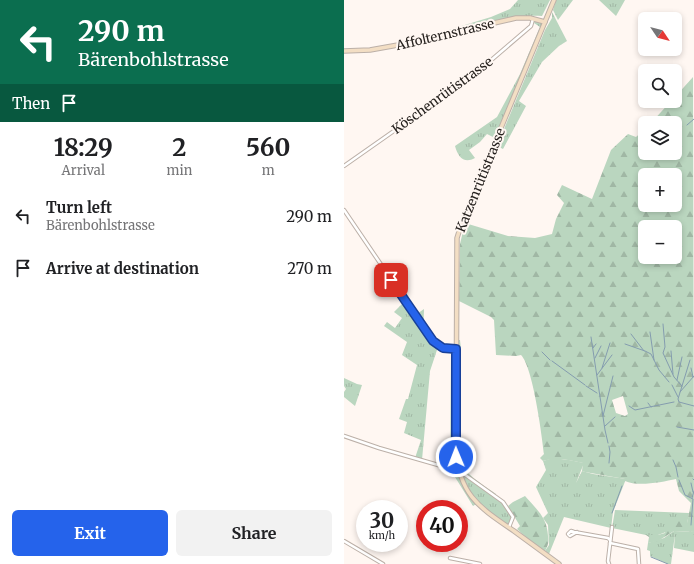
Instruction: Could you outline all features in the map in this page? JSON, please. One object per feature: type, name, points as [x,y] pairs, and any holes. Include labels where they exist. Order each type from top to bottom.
[{"type":"street","name":"Katzenrütistrasse","points":[[554,0],[458,234],[456,243],[456,449],[459,473],[468,493],[476,502],[486,512],[559,564]]},
{"type":"street","name":"Affolternstrasse","points":[[344,51],[383,48],[516,18],[534,18],[545,22]]},
{"type":"street","name":"Köschenrütistrasse","points":[[344,166],[475,74],[531,26],[534,18]]},
{"type":"street","points":[[344,211],[433,341],[443,348],[456,349]]},
{"type":"street","points":[[344,436],[464,474],[505,505],[513,517],[509,528]]},
{"type":"street","points":[[609,564],[608,561],[612,528]]},
{"type":"street","points":[[577,532],[608,538],[610,542],[638,549],[639,564]]},
{"type":"street","points":[[344,541],[383,564]]},
{"type":"street","points":[[450,558],[480,564]]},
{"type":"green space","points":[[518,0],[550,0],[542,16],[505,18],[445,33],[445,31],[491,17],[510,9]]},
{"type":"green space","points":[[556,0],[573,0],[558,20],[553,10]]},
{"type":"green space","points":[[599,0],[625,0],[616,16]]},
{"type":"green space","points":[[552,12],[567,41],[559,46],[542,62],[519,101],[526,106],[503,149],[497,146],[545,30],[552,18]]},
{"type":"green space","points":[[537,20],[541,23],[541,28],[495,138],[487,134],[480,142],[469,150],[475,158],[465,160],[460,156],[455,146],[497,117],[520,74],[540,27],[534,23]]},
{"type":"green space","points":[[693,77],[694,532],[674,531],[658,541],[648,543],[649,537],[646,535],[658,535],[665,533],[667,526],[676,520],[687,523],[691,503],[679,491],[676,479],[636,484],[625,481],[625,479],[582,471],[583,463],[558,459],[543,461],[540,458],[544,454],[541,433],[533,387],[525,362],[521,355],[496,355],[494,320],[491,317],[459,301],[460,244],[465,223],[508,236],[535,238],[552,234],[556,219],[564,203],[557,195],[562,185],[592,199],[611,150],[628,134],[636,137],[638,135],[638,160],[682,160],[682,116],[657,116],[665,108],[682,108],[682,89]],"holes":[[[623,396],[628,414],[625,416],[616,413],[612,400]]]},
{"type":"green space","points":[[406,303],[414,316],[424,309],[425,328],[436,341],[443,345],[452,347],[454,345],[454,340],[460,340],[461,463],[471,476],[496,494],[494,497],[504,504],[512,516],[509,524],[505,524],[478,503],[473,506],[450,469],[451,352],[437,350],[430,371],[422,460],[415,458],[421,440],[404,433],[407,422],[399,419],[406,399],[408,399],[417,365],[402,355],[407,342],[384,326],[387,322],[395,328],[402,318],[394,312],[402,304]]},
{"type":"green space","points":[[344,378],[362,385],[355,406],[344,397],[344,392],[346,389],[344,386]]},
{"type":"green space","points":[[553,458],[584,463],[576,483],[582,471],[626,479],[613,512],[611,528],[564,517],[549,554],[545,551],[549,545],[548,525],[543,518],[548,513],[536,487],[546,470],[543,461]]},
{"type":"green space","points":[[525,496],[541,514],[546,524],[548,545],[545,551],[517,529],[520,526],[508,506]]},
{"type":"green space","points":[[615,510],[689,513],[687,524],[658,535],[646,535],[612,528]]},
{"type":"green space","points":[[674,531],[694,532],[694,552],[674,548],[675,534],[671,564],[650,556],[650,551],[647,550],[648,543],[664,538]]},
{"type":"waterway","points":[[687,125],[694,119]]},
{"type":"waterway","points":[[663,324],[665,347],[663,353],[674,377],[682,386]]},
{"type":"waterway","points":[[650,332],[654,360]]},
{"type":"waterway","points":[[631,334],[644,351]]},
{"type":"waterway","points":[[591,337],[608,443]]},
{"type":"waterway","points":[[602,368],[610,343]]},
{"type":"waterway","points":[[593,348],[596,344]]},
{"type":"waterway","points":[[625,344],[651,354],[659,370],[669,382]]},
{"type":"waterway","points":[[595,358],[601,346]]},
{"type":"waterway","points":[[671,351],[673,374]]},
{"type":"waterway","points":[[542,352],[550,360]]},
{"type":"waterway","points":[[597,375],[612,355]]},
{"type":"waterway","points":[[677,380],[682,357]]},
{"type":"waterway","points":[[690,360],[678,399],[679,402],[694,406]]},
{"type":"waterway","points":[[552,361],[585,385]]},
{"type":"waterway","points":[[691,368],[693,377]]},
{"type":"waterway","points":[[603,416],[613,376]]},
{"type":"waterway","points":[[680,392],[694,376]]},
{"type":"waterway","points":[[672,385],[678,397]]},
{"type":"waterway","points":[[586,386],[597,393]]},
{"type":"waterway","points":[[629,406],[635,410],[674,402]]},
{"type":"waterway","points":[[648,403],[651,407]]},
{"type":"waterway","points":[[605,426],[615,417]]},
{"type":"waterway","points":[[677,427],[694,430]]},
{"type":"waterway","points":[[609,446],[609,463]]},
{"type":"waterway","points":[[673,460],[678,477]]},
{"type":"waterway","points":[[679,480],[685,495],[693,499],[691,525]]},
{"type":"waterway","points":[[691,483],[693,492]]},
{"type":"waterway","points":[[612,513],[622,486]]},
{"type":"waterway","points":[[692,498],[694,491]]},
{"type":"waterway","points":[[651,557],[668,564]]},
{"type":"route","points":[[391,280],[433,341],[443,348],[456,349],[456,457]]}]
